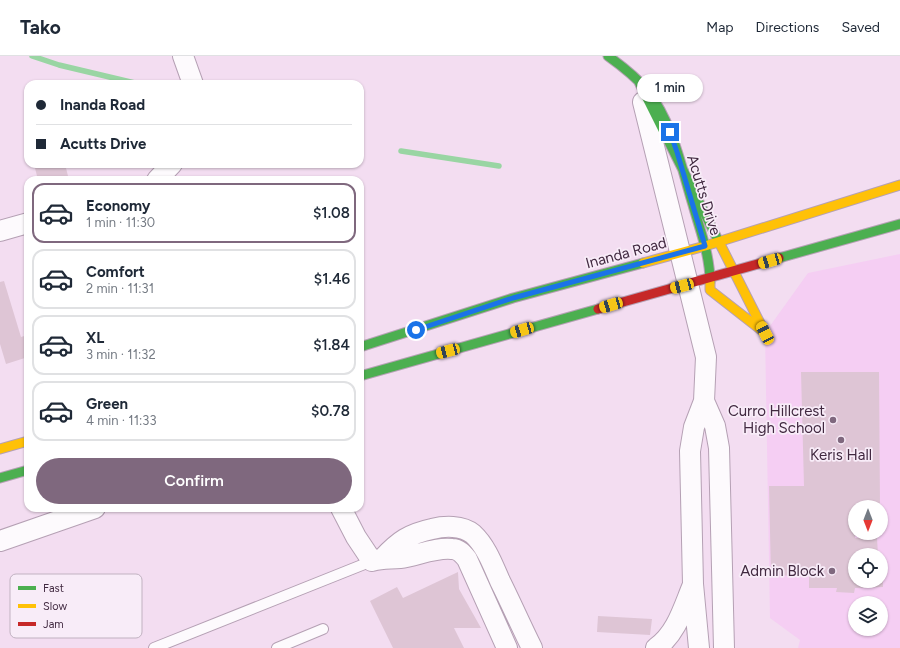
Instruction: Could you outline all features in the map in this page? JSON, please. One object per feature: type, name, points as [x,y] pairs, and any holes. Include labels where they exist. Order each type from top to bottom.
[{"type":"main road","name":"Acutts Drive","points":[[608,56],[623,67],[638,82],[650,95],[670,132],[677,152],[705,246],[711,278],[710,290],[765,333],[638,82]]},
{"type":"main road","name":"Inanda Road","points":[[364,346],[513,298],[705,246],[900,185]]},
{"type":"main road","points":[[364,375],[900,224]]},
{"type":"main road","points":[[0,449],[24,442]]},
{"type":"main road","points":[[0,478],[24,471]]},
{"type":"street","points":[[183,56],[192,80]]},
{"type":"street","points":[[638,82],[706,357],[704,401],[694,427],[690,451],[693,584],[699,648]]},
{"type":"street","points":[[160,176],[168,168]]},
{"type":"street","points":[[0,231],[24,224]]},
{"type":"street","points":[[704,401],[715,426],[719,448],[724,648]]},
{"type":"street","points":[[0,542],[84,512]]},
{"type":"street","points":[[343,512],[356,537],[377,559],[398,558],[453,549],[461,552],[466,559],[507,648]]},
{"type":"street","points":[[377,559],[396,544],[416,532],[448,526],[460,527],[472,533],[484,548],[532,648],[548,648]]},
{"type":"street","points":[[656,648],[662,644],[671,633],[693,584]]},
{"type":"lane","points":[[154,648],[377,559]]},
{"type":"lane","points":[[277,648],[323,629]]},
{"type":"shaded area","name":"Curro Hillcrest High School","points":[[900,254],[900,648],[798,648],[800,640],[770,618],[765,333],[808,273]]},
{"type":"building","points":[[35,168],[66,168],[68,176],[37,176]]},
{"type":"building","points":[[4,281],[21,337],[24,336],[24,358],[6,364],[0,344],[0,282]]},
{"type":"building","name":"Keris Hall","points":[[801,372],[879,372],[880,500],[848,500],[848,540],[877,540],[878,548],[848,548],[848,588],[855,588],[854,593],[836,592],[837,588],[809,588],[809,575],[771,576],[769,486],[804,486]]},
{"type":"building","points":[[458,572],[459,589],[481,628],[454,628],[464,648],[393,648],[370,601],[397,587],[403,598]]},
{"type":"building","points":[[598,616],[652,619],[650,635],[597,632]]},
{"type":"waterway","points":[[32,56],[59,65],[122,80]]},
{"type":"waterway","points":[[401,151],[499,166]]},
{"type":"traffic: fast","points":[[608,56],[643,85],[656,103],[670,131],[701,233],[710,272],[710,282]]},
{"type":"traffic: fast","points":[[639,82],[719,242]]},
{"type":"traffic: fast","points":[[779,258],[900,224]]},
{"type":"traffic: fast","points":[[364,346],[513,298],[643,263]]},
{"type":"traffic: fast","points":[[364,375],[598,309]]},
{"type":"traffic: fast","points":[[0,478],[24,471]]},
{"type":"traffic: slow","points":[[643,263],[705,246],[900,185]]},
{"type":"traffic: slow","points":[[710,282],[710,290],[765,333],[719,242]]},
{"type":"traffic: slow","points":[[0,449],[24,442]]},
{"type":"traffic: jam","points":[[598,309],[779,258]]},
{"type":"place","name":"Curro Hillcrest High School","points":[[833,420]]},
{"type":"place","name":"Keris Hall","points":[[841,440]]},
{"type":"place","name":"Admin Block","points":[[832,571]]},
{"type":"route","points":[[416,330],[513,298],[705,246],[670,132]]}]
